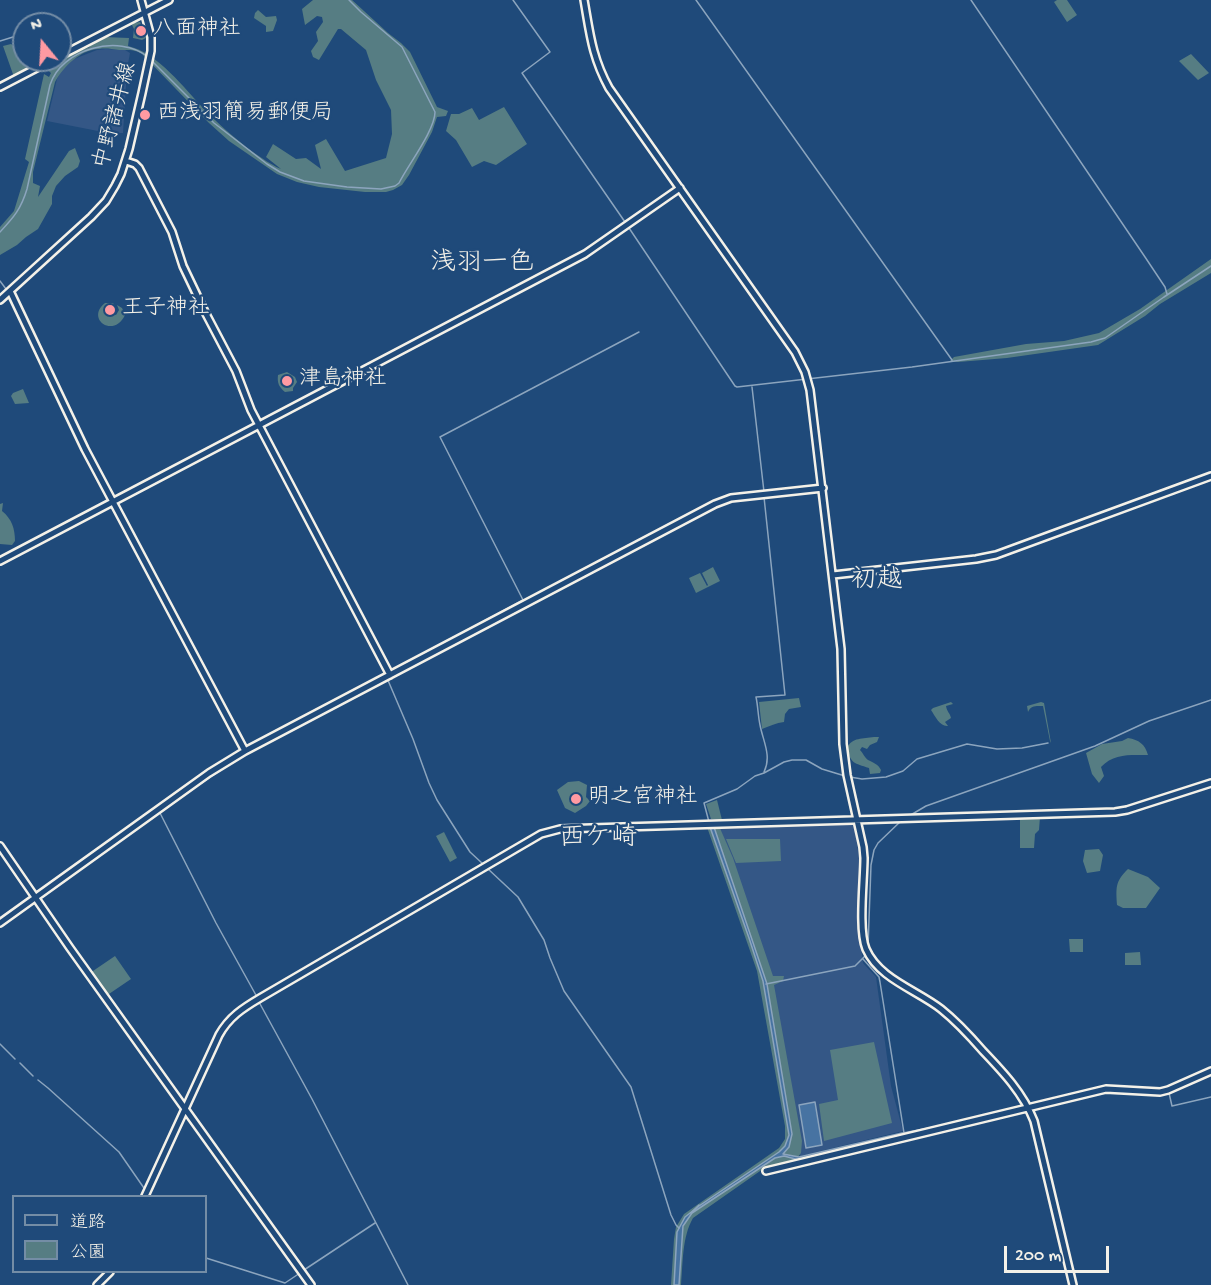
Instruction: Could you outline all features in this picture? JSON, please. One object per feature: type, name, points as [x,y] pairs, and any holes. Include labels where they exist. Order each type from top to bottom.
[{"type":"street","name":"中野諸井線","points":[[0,300],[98,209],[115,186],[126,161],[151,51],[151,37],[141,0]]},
{"type":"street","points":[[72,50],[169,0]]},
{"type":"street","points":[[584,0],[592,49],[602,76],[795,351],[810,390],[841,649],[843,744],[864,858],[863,932],[865,947],[873,961],[882,970],[940,1008],[965,1030],[1004,1072],[1029,1108],[1073,1285]]},
{"type":"street","points":[[0,87],[29,72]]},
{"type":"street","points":[[126,161],[139,168],[172,232],[183,266],[236,371],[249,405],[390,675]]},
{"type":"street","points":[[0,561],[585,254],[680,188]]},
{"type":"street","points":[[10,291],[85,449],[244,751]]},
{"type":"street","points":[[833,575],[996,555],[1211,476]]},
{"type":"street","points":[[0,923],[209,773],[244,751],[715,504],[731,498],[823,488]]},
{"type":"street","points":[[146,1195],[225,1025],[242,1008],[547,832],[560,829],[1115,812],[1211,783]]},
{"type":"street","points":[[0,846],[310,1285]]},
{"type":"street","points":[[766,1171],[1106,1089],[1160,1092],[1211,1071]]},
{"type":"street","points":[[97,1285],[109,1273]]},
{"type":"shaded area","points":[[97,50],[125,50],[130,53],[123,133],[108,133],[47,121],[60,72],[72,72],[72,60]]},
{"type":"shaded area","points":[[854,824],[861,870],[859,928],[863,963],[876,977],[891,1086],[903,1131],[800,1156],[766,969],[715,827]]},
{"type":"shaded area","points":[[710,827],[714,827],[767,984],[792,1134],[789,1147],[783,1154],[799,1157],[905,1134],[799,1160],[784,1156],[775,1158],[692,1213],[683,1226],[679,1285],[674,1285],[677,1232],[685,1217],[779,1152],[785,1146],[789,1135],[763,981]]},
{"type":"shaded area","points":[[815,1102],[822,1145],[806,1148],[799,1105]]},
{"type":"green space","points":[[313,0],[352,0],[410,52],[437,107],[448,111],[446,116],[437,117],[432,132],[409,175],[402,185],[393,190],[365,192],[319,187],[277,174],[229,141],[137,51],[92,50],[72,61],[72,54],[90,47],[89,45],[104,37],[129,38],[128,46],[150,56],[160,64],[230,134],[251,151],[281,169],[266,157],[273,144],[296,159],[306,158],[321,169],[315,145],[326,139],[345,171],[386,158],[392,134],[391,110],[376,80],[366,50],[341,29],[338,29],[319,60],[313,57],[311,51],[318,41],[316,32],[323,22],[322,17],[317,16],[305,25],[302,9]]},
{"type":"green space","points":[[1067,0],[1077,15],[1067,22],[1054,2]]},
{"type":"green space","points":[[258,10],[266,17],[276,16],[273,31],[266,32],[266,26],[254,18]]},
{"type":"green space","points":[[140,22],[146,38],[142,40],[133,38],[132,25]]},
{"type":"green space","points":[[12,45],[12,71],[3,46]]},
{"type":"green space","points":[[1191,54],[1209,73],[1198,80],[1179,61]]},
{"type":"green space","points":[[62,72],[55,82],[33,172],[33,183],[40,186],[38,197],[69,151],[75,148],[80,161],[78,167],[56,186],[52,204],[38,229],[0,255],[0,227],[14,211],[29,162],[25,159],[44,74],[49,77],[51,73]]},
{"type":"green space","points":[[504,107],[527,144],[496,165],[484,161],[472,167],[456,140],[446,131],[451,114],[459,114],[472,108],[479,120]]},
{"type":"green space","points":[[1211,259],[1211,273],[1098,345],[1007,358],[950,361],[954,357],[1026,344],[1064,341],[1099,333],[1140,309]]},
{"type":"green space","points":[[105,303],[113,303],[116,308],[111,313],[116,315],[119,310],[117,305],[122,308],[125,315],[114,326],[103,324],[98,315]]},
{"type":"green space","points":[[287,372],[295,377],[297,382],[293,391],[285,392],[279,385],[278,375]]},
{"type":"green space","points":[[23,389],[29,403],[15,404],[11,396]]},
{"type":"green space","points":[[3,503],[2,511],[14,528],[15,541],[12,545],[0,544],[0,504]]},
{"type":"green space","points":[[713,567],[720,581],[696,593],[689,578],[700,573],[707,586],[702,573]]},
{"type":"green space","points":[[799,698],[801,707],[789,709],[785,714],[784,722],[762,729],[759,702]]},
{"type":"green space","points":[[951,702],[953,704],[946,706],[951,718],[945,722],[948,726],[945,726],[938,721],[931,710]]},
{"type":"green space","points":[[1044,703],[1051,743],[1043,706],[1032,707],[1028,712],[1027,706]]},
{"type":"green space","points":[[879,737],[877,742],[867,749],[862,747],[860,750],[881,770],[880,773],[870,774],[869,768],[852,760],[847,748],[855,740]]},
{"type":"green space","points":[[1128,738],[1141,743],[1148,755],[1111,759],[1101,767],[1104,776],[1099,783],[1092,774],[1086,753],[1102,744]]},
{"type":"green space","points":[[579,781],[587,785],[586,797],[590,801],[575,813],[565,808],[557,790],[568,782]]},
{"type":"green space","points":[[717,800],[722,820],[711,819],[706,804]]},
{"type":"green space","points":[[1020,817],[1040,817],[1034,848],[1020,848]]},
{"type":"green space","points":[[719,826],[733,858],[773,976],[784,976],[783,981],[774,985],[802,1141],[801,1153],[795,1161],[763,1169],[693,1218],[685,1242],[681,1285],[671,1285],[676,1227],[684,1214],[779,1148],[785,1139],[785,1126],[757,971],[707,827]]},
{"type":"green space","points":[[444,832],[457,858],[450,862],[436,836]]},
{"type":"green space","points":[[726,839],[780,839],[781,861],[736,863]]},
{"type":"green space","points":[[1099,849],[1103,855],[1100,871],[1087,873],[1083,861],[1085,850]]},
{"type":"green space","points":[[1128,869],[1148,877],[1160,888],[1146,908],[1123,908],[1117,905],[1117,885]]},
{"type":"green space","points":[[1069,939],[1083,939],[1083,952],[1070,952]]},
{"type":"green space","points":[[1140,952],[1141,965],[1125,965],[1125,953]]},
{"type":"green space","points":[[115,956],[131,979],[106,996],[90,973]]},
{"type":"green space","points":[[874,1042],[892,1123],[824,1141],[819,1104],[838,1100],[830,1050]]},
{"type":"waterway","points":[[152,61],[214,123],[280,172],[304,181],[347,187],[381,189],[395,186],[426,138],[435,112],[402,47],[349,0]]},
{"type":"waterway","points":[[513,0],[550,52],[522,73],[737,387],[912,367],[1091,342],[1105,338],[1211,266]]},
{"type":"waterway","points":[[696,0],[952,360]]},
{"type":"waterway","points":[[971,0],[1145,257],[1165,287],[1167,294]]},
{"type":"waterway","points":[[0,41],[12,37]]},
{"type":"waterway","points":[[0,232],[25,196],[50,85],[56,72],[66,62],[92,48],[122,46],[148,57]]},
{"type":"waterway","points":[[0,281],[6,289]]},
{"type":"waterway","points":[[394,670],[523,600],[440,437],[639,332]]},
{"type":"waterway","points":[[752,387],[764,492]]},
{"type":"waterway","points":[[764,497],[785,695],[756,697],[767,754],[764,772]]},
{"type":"waterway","points":[[387,678],[437,800],[470,852],[483,864]]},
{"type":"waterway","points":[[909,816],[926,806],[1095,746],[1149,721],[1211,700]]},
{"type":"waterway","points":[[850,777],[862,779],[886,777],[903,771],[917,759],[967,744],[997,749],[1022,748],[1048,743]]},
{"type":"waterway","points":[[236,760],[160,813],[257,997]]},
{"type":"waterway","points":[[709,822],[704,803],[737,789],[755,776],[784,762],[806,760],[822,769],[845,776]]},
{"type":"waterway","points":[[868,947],[871,865],[874,850],[878,843],[902,820]]},
{"type":"waterway","points":[[487,868],[518,897],[544,940],[564,991],[631,1087],[671,1215],[679,1228]]},
{"type":"waterway","points":[[766,984],[855,966],[866,955]]},
{"type":"waterway","points":[[863,959],[879,977],[904,1133]]},
{"type":"waterway","points":[[259,1002],[408,1285]]},
{"type":"waterway","points":[[0,1044],[15,1059]]},
{"type":"waterway","points":[[20,1063],[33,1076]]},
{"type":"waterway","points":[[38,1080],[119,1152],[146,1191]]},
{"type":"waterway","points":[[1029,1104],[1100,1088]]},
{"type":"waterway","points":[[1169,1093],[1172,1106],[1211,1097]]},
{"type":"waterway","points":[[903,1133],[955,1123],[1024,1105]]},
{"type":"waterway","points":[[692,1212],[699,1205]]},
{"type":"waterway","points":[[304,1270],[375,1223]]},
{"type":"waterway","points":[[207,1258],[285,1283],[300,1273]]},
{"type":"place","name":"八面神社","points":[[141,31]]},
{"type":"place","name":"西浅羽簡易郵便局","points":[[145,115]]},
{"type":"place","name":"王子神社","points":[[110,310]]},
{"type":"place","name":"津島神社","points":[[287,381]]},
{"type":"place","name":"明之宮神社","points":[[576,799]]},
{"type":"district","name":"浅羽一色","points":[[482,265]]},
{"type":"district","name":"初越","points":[[877,582]]},
{"type":"district","name":"西ケ崎","points":[[598,840]]}]
